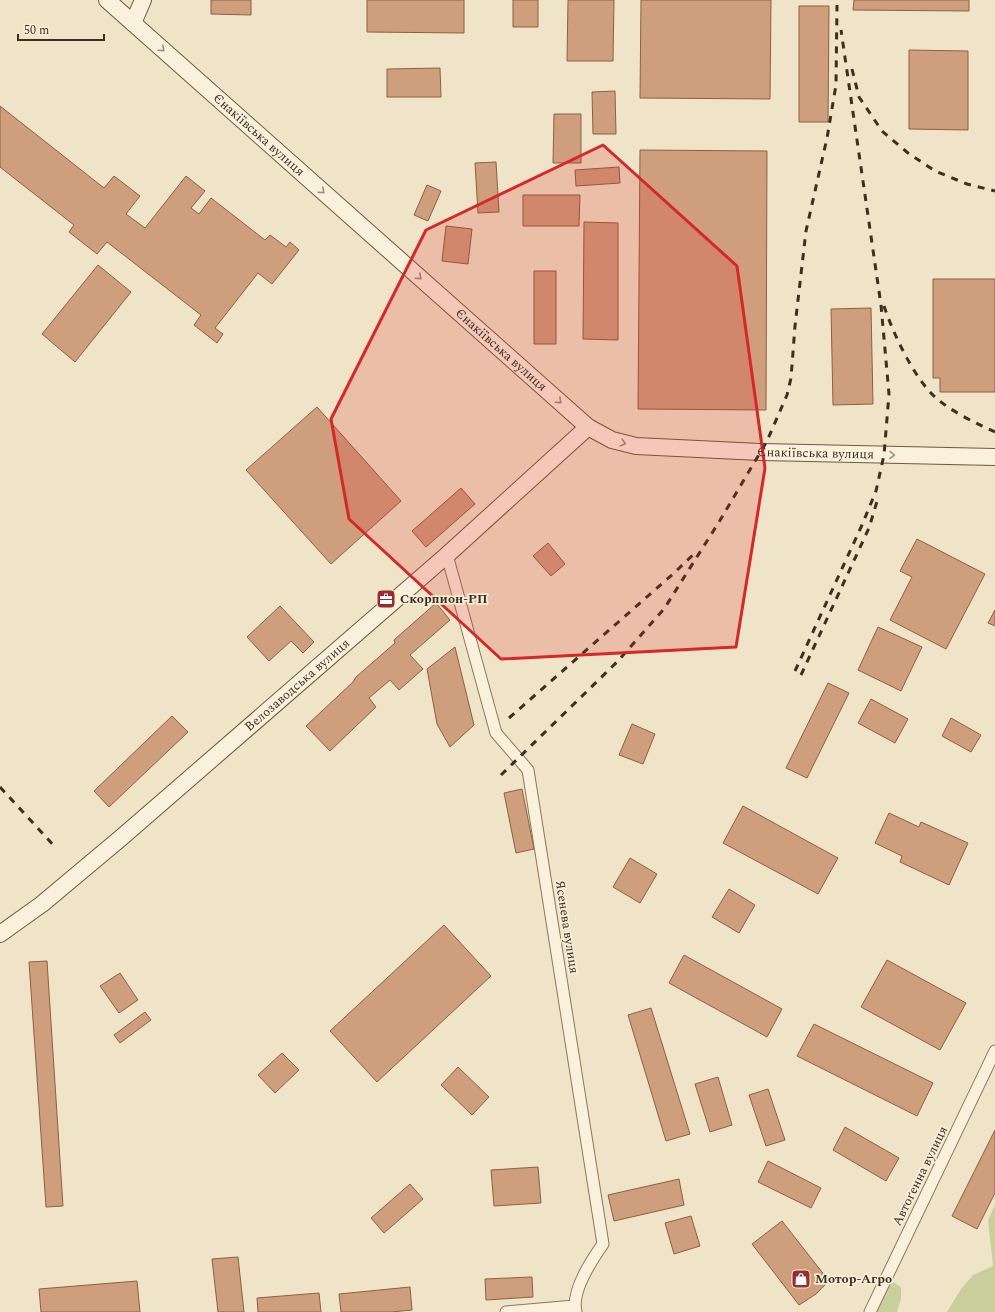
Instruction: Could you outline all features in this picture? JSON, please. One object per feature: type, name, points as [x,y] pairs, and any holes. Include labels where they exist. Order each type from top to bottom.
[{"type":"street","name":"Єнакіївська вулиця","points":[[107,0],[588,427],[612,440],[636,446],[760,452],[995,457]]},
{"type":"street","points":[[133,23],[143,0]]},
{"type":"street","name":"Велозаводська вулиця","points":[[0,934],[42,904],[122,837],[448,555],[588,427]]},
{"type":"street","name":"Ясенева вулиця","points":[[448,555],[496,733],[528,770],[602,1244],[582,1276],[575,1309]]},
{"type":"street","name":"Автоґенна вулиця","points":[[870,1312],[995,1051]]},
{"type":"street","points":[[506,1312],[575,1309]]},
{"type":"highlighted area","points":[[603,145],[737,266],[765,468],[736,647],[501,659],[349,519],[331,419],[426,230]]},
{"type":"green space","points":[[995,1205],[995,1312],[947,1312],[961,1289],[973,1275],[993,1266],[988,1220]]},
{"type":"green space","points":[[890,1280],[901,1287],[901,1299],[897,1312],[870,1312]]},
{"type":"building","points":[[211,0],[251,0],[251,15],[211,14]]},
{"type":"building","points":[[367,0],[464,0],[464,33],[367,32]]},
{"type":"building","points":[[513,0],[538,0],[538,27],[513,27]]},
{"type":"building","points":[[568,0],[614,0],[613,61],[567,61]]},
{"type":"building","points":[[641,0],[771,0],[770,99],[640,98]]},
{"type":"building","points":[[854,0],[969,0],[969,11],[853,10]]},
{"type":"building","points":[[799,6],[829,6],[828,122],[799,122]]},
{"type":"building","points":[[909,50],[968,51],[968,130],[909,129]]},
{"type":"building","points":[[440,68],[441,97],[387,97],[387,69]]},
{"type":"building","points":[[615,91],[616,134],[593,134],[592,92]]},
{"type":"building","points":[[0,106],[104,188],[114,176],[140,196],[126,214],[145,228],[186,176],[205,191],[191,208],[199,214],[211,198],[265,240],[270,235],[286,247],[290,242],[299,250],[272,284],[258,273],[215,328],[223,334],[217,343],[194,325],[201,315],[107,242],[97,254],[69,232],[74,225],[0,167]]},
{"type":"building","points":[[554,114],[581,114],[581,163],[553,163]]},
{"type":"building","points":[[640,150],[767,151],[766,410],[638,409]]},
{"type":"building","points":[[496,162],[499,212],[478,213],[475,163]]},
{"type":"building","points":[[619,167],[620,183],[576,186],[575,170]]},
{"type":"building","points":[[427,185],[441,191],[428,221],[414,215]]},
{"type":"building","points":[[523,195],[580,195],[579,226],[523,226]]},
{"type":"building","points":[[584,222],[618,223],[618,340],[583,339]]},
{"type":"building","points":[[446,226],[472,229],[468,264],[442,261]]},
{"type":"building","points":[[98,265],[131,292],[75,362],[42,334]]},
{"type":"building","points":[[534,271],[556,271],[556,344],[534,344]]},
{"type":"building","points":[[933,279],[995,279],[995,392],[940,392],[940,378],[933,378]]},
{"type":"building","points":[[871,308],[873,404],[833,405],[831,309]]},
{"type":"building","points":[[317,407],[401,501],[331,564],[246,470]]},
{"type":"building","points":[[461,488],[475,504],[426,547],[412,531]]},
{"type":"building","points":[[917,539],[985,574],[946,649],[890,620],[912,577],[900,571]]},
{"type":"building","points":[[548,543],[565,564],[551,576],[533,556]]},
{"type":"building","points":[[436,603],[450,620],[410,655],[423,669],[399,690],[390,680],[369,698],[376,707],[330,751],[306,726],[353,682],[356,677],[395,643],[394,640]]},
{"type":"building","points":[[280,606],[314,642],[303,653],[291,641],[269,661],[247,637]]},
{"type":"building","points":[[995,610],[995,626],[988,623]]},
{"type":"building","points":[[878,627],[922,647],[901,691],[858,670]]},
{"type":"building","points":[[455,647],[474,725],[450,747],[437,724],[427,669]]},
{"type":"building","points":[[828,683],[849,693],[807,778],[786,768]]},
{"type":"building","points":[[871,699],[908,719],[895,743],[858,723]]},
{"type":"building","points":[[172,716],[188,732],[109,807],[94,791]]},
{"type":"building","points":[[951,718],[981,735],[971,752],[942,736]]},
{"type":"building","points":[[632,724],[655,734],[643,764],[619,755]]},
{"type":"building","points":[[522,789],[534,849],[516,853],[504,793]]},
{"type":"building","points":[[743,806],[838,858],[818,894],[723,843]]},
{"type":"building","points":[[889,813],[919,827],[921,822],[968,843],[949,885],[900,862],[902,856],[875,843]]},
{"type":"building","points":[[630,858],[657,874],[640,903],[613,887]]},
{"type":"building","points":[[729,889],[755,905],[739,933],[712,917]]},
{"type":"building","points":[[444,925],[491,976],[377,1082],[330,1031]]},
{"type":"building","points":[[684,955],[782,1009],[767,1037],[669,983]]},
{"type":"building","points":[[887,960],[966,1003],[940,1050],[861,1007]]},
{"type":"building","points":[[47,961],[63,1206],[46,1207],[29,962]]},
{"type":"building","points":[[120,973],[138,1000],[119,1013],[100,986]]},
{"type":"building","points":[[651,1008],[690,1134],[666,1141],[628,1015]]},
{"type":"building","points":[[145,1012],[151,1020],[120,1043],[114,1035]]},
{"type":"building","points":[[814,1024],[933,1083],[917,1116],[797,1056]]},
{"type":"building","points":[[282,1053],[299,1070],[275,1093],[258,1075]]},
{"type":"building","points":[[458,1067],[489,1097],[472,1115],[441,1085]]},
{"type":"building","points":[[718,1077],[732,1125],[710,1132],[695,1084]]},
{"type":"building","points":[[768,1089],[785,1140],[766,1146],[749,1095]]},
{"type":"building","points":[[845,1127],[899,1158],[886,1181],[833,1150]]},
{"type":"building","points":[[995,1130],[995,1193],[977,1229],[952,1216]]},
{"type":"building","points":[[768,1161],[821,1188],[811,1208],[758,1182]]},
{"type":"building","points":[[538,1167],[541,1203],[494,1206],[491,1170]]},
{"type":"building","points":[[679,1179],[684,1205],[614,1221],[608,1195]]},
{"type":"building","points":[[410,1184],[423,1199],[384,1233],[371,1218]]},
{"type":"building","points":[[691,1216],[700,1246],[674,1254],[665,1223]]},
{"type":"building","points":[[782,1221],[829,1281],[816,1294],[799,1305],[752,1244]]},
{"type":"building","points":[[238,1257],[244,1312],[218,1312],[212,1259]]},
{"type":"building","points":[[532,1277],[533,1297],[486,1300],[485,1279]]},
{"type":"building","points":[[137,1281],[140,1312],[41,1312],[39,1289]]},
{"type":"building","points":[[410,1287],[412,1310],[391,1312],[341,1312],[339,1294]]},
{"type":"building","points":[[319,1293],[321,1312],[258,1312],[257,1298]]},
{"type":"railway","points":[[501,775],[617,662],[664,609],[719,522],[767,441],[787,395],[791,378],[795,326],[806,231],[827,138],[836,85],[837,5]]},
{"type":"railway","points":[[795,671],[876,491],[884,455],[889,394],[881,305],[841,30]]},
{"type":"railway","points":[[852,69],[859,97],[882,131],[889,137],[908,153],[935,171],[967,184],[995,191]]},
{"type":"railway","points":[[884,306],[892,328],[909,363],[930,392],[951,409],[969,420],[995,432]]},
{"type":"railway","points":[[801,675],[869,528],[878,498]]},
{"type":"railway","points":[[509,718],[696,552]]},
{"type":"railway","points":[[0,787],[56,848]]},
{"type":"place","name":"Скорпион-РП","points":[[386,599]]},
{"type":"place","name":"Мотор-Агро","points":[[801,1279]]}]
